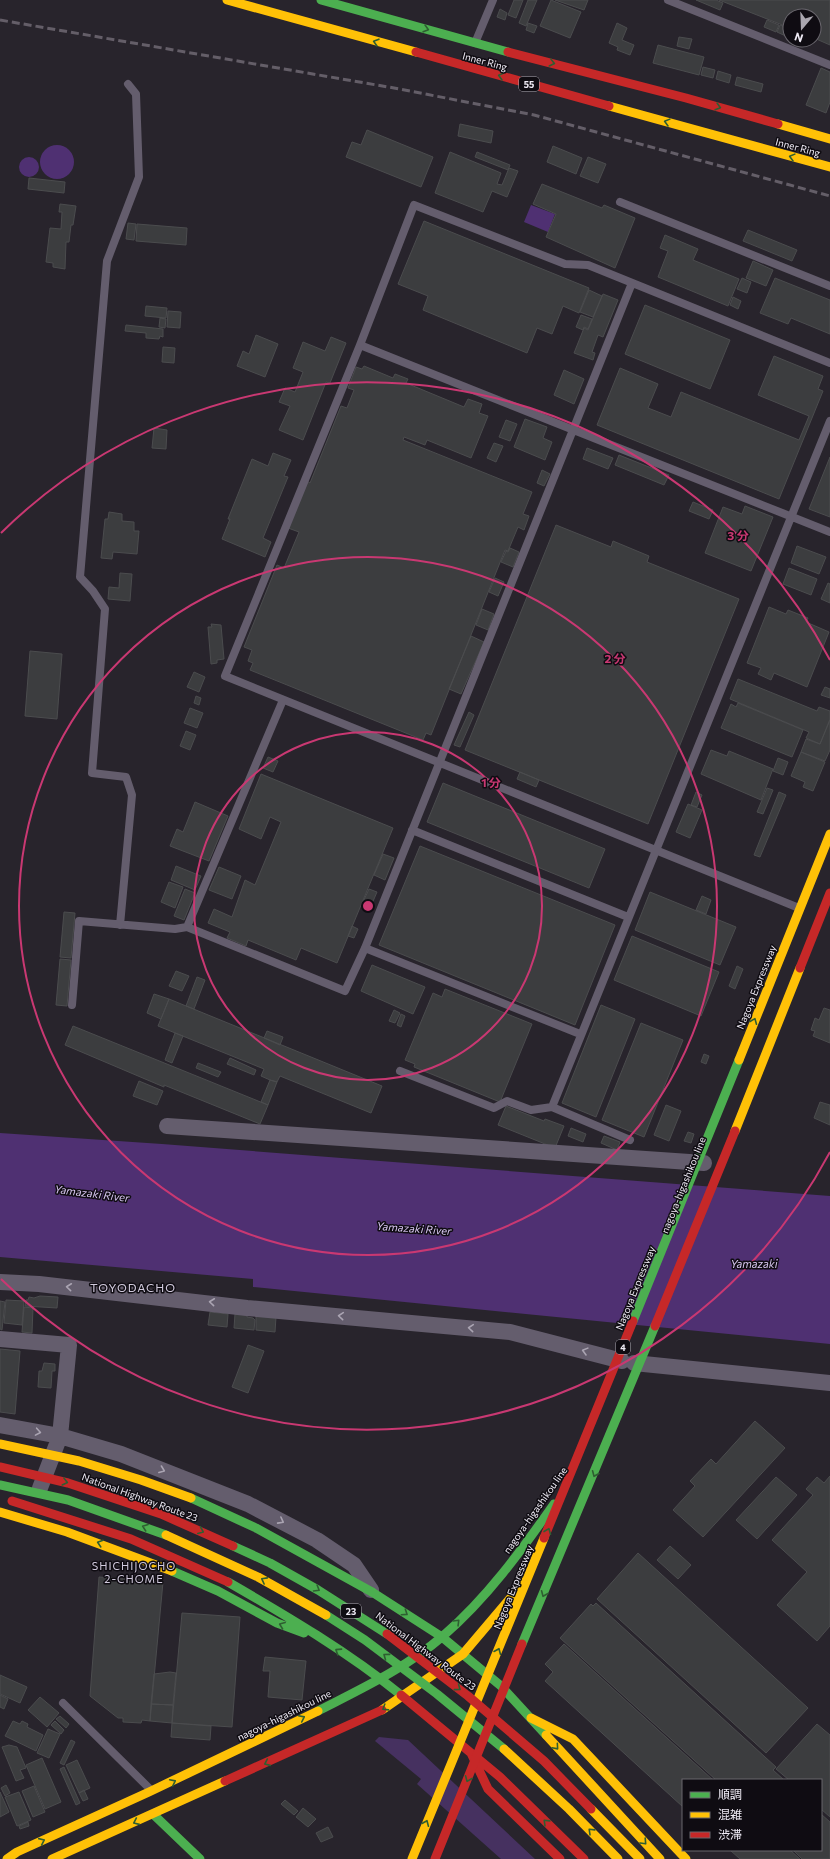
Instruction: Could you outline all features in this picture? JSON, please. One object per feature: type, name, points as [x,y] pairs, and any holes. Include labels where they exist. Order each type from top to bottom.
[{"type":"main road","name":"Inner Ring","points":[[227,0],[830,167]]},
{"type":"main road","name":"Inner Ring","points":[[321,0],[475,44],[686,98],[830,139]]},
{"type":"main road","name":"Nagoya Expressway","points":[[412,1859],[611,1377],[830,834]]},
{"type":"main road","name":"nagoya-higashikou line","points":[[558,1534],[586,1476],[630,1357],[830,856]]},
{"type":"main road","name":"nagoya-higashikou line","points":[[704,1171],[830,887]]},
{"type":"main road","name":"4","points":[[435,1859],[511,1671],[697,1224],[830,893]]},
{"type":"main road","name":"nagoya-higashikou line","points":[[7,1859],[17,1852],[153,1792],[381,1679],[442,1637],[476,1603],[518,1555],[573,1476],[630,1357]]},
{"type":"main road","points":[[0,1444],[79,1461],[141,1480],[199,1501],[256,1528],[372,1592],[442,1637],[501,1686],[660,1859]]},
{"type":"main road","name":"National Highway Route 23","points":[[0,1467],[68,1483],[161,1514],[270,1563],[318,1590],[383,1631],[468,1696],[544,1761],[640,1859]]},
{"type":"main road","name":"23","points":[[0,1485],[67,1500],[167,1535],[229,1563],[319,1610],[380,1651],[458,1709],[534,1777],[618,1859]]},
{"type":"main road","points":[[2,1512],[113,1548],[156,1564],[218,1591],[277,1623],[319,1638]]},
{"type":"main road","points":[[2,1512],[81,1522],[131,1539],[228,1582],[282,1613],[381,1679],[402,1696],[500,1778],[584,1859]]},
{"type":"main road","points":[[52,1859],[384,1709],[463,1654],[542,1562],[551,1545]]},
{"type":"main road","points":[[530,1717],[573,1739],[686,1859]]},
{"type":"main road","points":[[470,1753],[488,1789],[560,1859]]},
{"type":"main road","points":[[154,1814],[200,1859]]},
{"type":"street","points":[[167,1126],[704,1171]]},
{"type":"street","points":[[0,1282],[39,1284],[247,1308],[510,1332],[630,1357],[830,1383]]},
{"type":"street","points":[[0,1339],[69,1344],[60,1436],[28,1520]]},
{"type":"street","points":[[0,1425],[60,1436],[121,1454],[248,1504],[317,1540],[354,1565],[372,1592]]},
{"type":"lane","points":[[475,44],[493,0]]},
{"type":"lane","points":[[668,0],[830,65]]},
{"type":"lane","points":[[120,925],[132,795],[126,777],[92,773],[105,609],[93,591],[80,577],[107,261],[139,177],[136,94],[128,84]]},
{"type":"lane","points":[[620,202],[830,286]]},
{"type":"lane","points":[[808,912],[225,676],[360,344],[414,205],[565,264],[588,266],[830,363]]},
{"type":"lane","points":[[72,1005],[79,921],[175,929],[187,927],[345,991],[365,948],[440,763],[632,283]]},
{"type":"lane","points":[[360,344],[830,532]]},
{"type":"lane","points":[[552,1107],[580,1034],[830,421]]},
{"type":"lane","points":[[187,927],[283,700]]},
{"type":"lane","points":[[412,830],[628,917]]},
{"type":"lane","points":[[365,948],[580,1034]]},
{"type":"lane","points":[[400,1071],[494,1108],[508,1101],[531,1110],[552,1107],[630,1140]]},
{"type":"lane","points":[[63,1703],[153,1792]]},
{"type":"shaded area","points":[[379,1737],[408,1740],[535,1859],[501,1859],[417,1784],[421,1779],[375,1741]]},
{"type":"water","points":[[57,145],[69,150],[74,162],[69,174],[57,179],[45,174],[40,162],[45,150]]},
{"type":"water","points":[[29,157],[36,160],[39,167],[36,174],[29,177],[22,174],[19,167],[22,160]]},
{"type":"water","points":[[531,205],[555,214],[548,232],[524,222]]},
{"type":"water","name":"Yamazaki","points":[[0,1133],[162,1144],[830,1196],[830,1344],[253,1287],[253,1279],[0,1257]]},
{"type":"building","points":[[514,0],[523,0],[516,18],[508,15]]},
{"type":"building","points":[[528,0],[537,0],[526,26],[519,23]]},
{"type":"building","points":[[551,0],[581,12],[570,38],[540,26]]},
{"type":"building","points":[[555,0],[588,0],[584,10]]},
{"type":"building","points":[[696,0],[716,0],[723,3],[720,10]]},
{"type":"building","points":[[719,0],[830,0],[830,45],[822,42],[822,8],[782,8],[782,25]]},
{"type":"building","points":[[500,9],[507,13],[505,20],[497,17]]},
{"type":"building","points":[[767,20],[779,25],[776,32],[764,27]]},
{"type":"building","points":[[528,23],[537,26],[534,33],[526,30]]},
{"type":"building","points":[[617,23],[627,28],[622,40],[634,45],[630,55],[617,50],[618,47],[609,43]]},
{"type":"building","points":[[780,25],[782,26],[782,34],[777,32]]},
{"type":"building","points":[[679,37],[692,39],[689,49],[677,46]]},
{"type":"building","points":[[658,45],[704,57],[699,75],[653,63]]},
{"type":"building","points":[[703,67],[715,70],[713,78],[701,75]]},
{"type":"building","points":[[821,68],[830,72],[830,102],[826,113],[806,105]]},
{"type":"building","points":[[718,71],[731,75],[729,83],[716,79]]},
{"type":"building","points":[[737,77],[763,84],[761,92],[735,85]]},
{"type":"building","points":[[460,124],[493,131],[491,143],[458,136]]},
{"type":"building","points":[[367,130],[433,157],[421,187],[346,157],[352,142],[361,145]]},
{"type":"building","points":[[553,146],[582,158],[576,174],[547,162]]},
{"type":"building","points":[[450,152],[501,173],[497,184],[502,185],[509,168],[518,171],[507,197],[492,191],[483,212],[435,193]]},
{"type":"building","points":[[477,152],[510,165],[508,170],[475,157]]},
{"type":"building","points":[[588,157],[606,164],[598,183],[580,176]]},
{"type":"building","points":[[29,178],[65,182],[64,193],[28,189]]},
{"type":"building","points":[[542,184],[602,208],[604,205],[635,218],[615,268],[546,237],[556,214],[533,204]]},
{"type":"building","points":[[60,204],[76,206],[73,225],[71,225],[69,242],[66,242],[65,269],[53,267],[53,263],[46,262],[50,228],[61,229],[62,212],[59,212]]},
{"type":"building","points":[[424,221],[589,288],[579,313],[563,306],[552,334],[537,328],[527,353],[423,310],[428,296],[398,284]]},
{"type":"building","points":[[128,223],[136,224],[134,240],[126,239]]},
{"type":"building","points":[[137,224],[187,228],[186,245],[136,241]]},
{"type":"building","points":[[748,230],[797,250],[792,261],[743,241]]},
{"type":"building","points":[[665,235],[698,249],[693,260],[739,279],[728,306],[658,277],[668,251],[660,248]]},
{"type":"building","points":[[753,261],[773,270],[766,286],[746,278]]},
{"type":"building","points":[[742,278],[751,282],[747,293],[737,289]]},
{"type":"building","points":[[775,278],[830,300],[830,334],[791,318],[788,324],[760,313]]},
{"type":"building","points":[[589,290],[602,296],[593,317],[580,312]]},
{"type":"building","points":[[603,294],[618,300],[603,337],[598,335],[592,352],[595,353],[593,360],[574,353],[584,328],[588,330]]},
{"type":"building","points":[[733,297],[741,301],[738,309],[730,305]]},
{"type":"building","points":[[645,305],[730,340],[710,389],[625,354]]},
{"type":"building","points":[[146,306],[167,308],[166,318],[145,316]]},
{"type":"building","points":[[168,311],[181,312],[180,328],[167,327]]},
{"type":"building","points":[[581,315],[592,319],[588,329],[584,327],[583,330],[576,327]]},
{"type":"building","points":[[160,318],[166,319],[165,328],[159,327]]},
{"type":"building","points":[[126,325],[163,329],[163,337],[160,336],[159,339],[146,338],[146,333],[125,331]]},
{"type":"building","points":[[256,335],[278,344],[265,377],[237,366],[243,351],[249,354]]},
{"type":"building","points":[[331,337],[346,343],[330,383],[326,382],[303,440],[279,430],[290,406],[279,402],[285,388],[295,392],[303,372],[293,368],[303,342],[325,351]]},
{"type":"building","points":[[163,347],[175,348],[174,363],[162,362]]},
{"type":"building","points":[[774,356],[823,376],[818,389],[823,391],[779,499],[597,425],[620,368],[658,384],[648,408],[671,417],[681,392],[799,440],[809,416],[758,395]]},
{"type":"building","points":[[364,366],[393,378],[395,374],[408,379],[406,383],[464,407],[468,399],[482,404],[479,413],[488,416],[471,458],[427,440],[425,445],[404,437],[403,440],[532,492],[523,514],[529,516],[524,530],[518,527],[508,551],[505,550],[431,735],[426,733],[423,740],[250,670],[253,663],[248,661],[252,650],[244,647],[277,565],[284,568],[299,532],[288,528],[307,481],[310,483],[341,406],[347,408],[354,390],[348,388],[356,367],[362,369]]},
{"type":"building","points":[[564,370],[584,379],[574,404],[554,395]]},
{"type":"building","points":[[525,419],[547,427],[543,438],[552,442],[545,460],[514,447]]},
{"type":"building","points":[[506,420],[517,424],[510,441],[499,437]]},
{"type":"building","points":[[154,428],[167,430],[166,449],[152,448]]},
{"type":"building","points":[[494,443],[503,446],[496,462],[487,458]]},
{"type":"building","points":[[587,448],[613,458],[608,469],[583,459]]},
{"type":"building","points":[[273,453],[291,460],[284,476],[288,477],[263,538],[271,542],[265,557],[222,539],[230,519],[228,519],[252,459],[268,466]]},
{"type":"building","points":[[619,455],[669,475],[664,485],[615,465]]},
{"type":"building","points":[[830,457],[830,517],[809,509]]},
{"type":"building","points":[[542,470],[550,474],[544,486],[537,483]]},
{"type":"building","points":[[693,502],[713,510],[709,519],[689,511]]},
{"type":"building","points":[[745,506],[773,517],[751,571],[705,553],[723,507],[742,514]]},
{"type":"building","points":[[109,512],[122,514],[122,521],[134,522],[134,531],[139,531],[137,554],[113,552],[112,559],[101,558],[105,519],[108,519]]},
{"type":"building","points":[[556,525],[611,547],[613,541],[649,556],[647,562],[739,599],[648,824],[465,750]]},
{"type":"building","points":[[797,546],[826,557],[819,574],[791,563]]},
{"type":"building","points":[[510,548],[519,552],[513,567],[501,562],[506,551],[508,552]]},
{"type":"building","points":[[789,568],[817,579],[811,595],[783,584]]},
{"type":"building","points":[[120,573],[132,574],[130,601],[108,599],[109,587],[119,588]]},
{"type":"building","points":[[495,578],[504,582],[498,596],[489,592]]},
{"type":"building","points":[[828,583],[830,584],[830,603],[821,599]]},
{"type":"building","points":[[769,607],[786,614],[788,610],[808,618],[806,622],[829,632],[807,687],[774,673],[771,680],[758,674],[761,668],[747,663]]},
{"type":"building","points":[[482,609],[494,614],[488,630],[476,625]]},
{"type":"building","points":[[211,624],[221,625],[224,659],[217,660],[217,663],[211,664],[208,627],[212,627]]},
{"type":"building","points":[[471,636],[484,642],[461,694],[449,689]]},
{"type":"building","points":[[30,651],[62,654],[57,719],[25,716]]},
{"type":"building","points":[[194,672],[205,677],[199,692],[187,687]]},
{"type":"building","points":[[738,679],[817,711],[819,707],[830,711],[830,719],[820,744],[806,738],[809,732],[730,699]]},
{"type":"building","points":[[825,687],[830,689],[830,698],[821,695]]},
{"type":"building","points":[[196,696],[201,698],[199,705],[194,703]]},
{"type":"building","points":[[738,703],[803,730],[792,757],[721,728],[731,704],[736,707]]},
{"type":"building","points":[[190,708],[203,713],[197,728],[184,723]]},
{"type":"building","points":[[469,712],[474,715],[460,747],[454,745]]},
{"type":"building","points":[[830,720],[830,750],[825,761],[801,752],[806,739],[820,744]]},
{"type":"building","points":[[186,731],[196,735],[190,750],[180,746]]},
{"type":"building","points":[[711,750],[727,756],[729,751],[773,769],[761,800],[701,774]]},
{"type":"building","points":[[801,752],[825,762],[813,791],[803,787],[805,782],[791,776]]},
{"type":"building","points":[[268,757],[278,761],[273,772],[263,768]]},
{"type":"building","points":[[778,758],[788,762],[783,775],[773,771]]},
{"type":"building","points":[[520,772],[539,780],[536,787],[517,779]]},
{"type":"building","points":[[261,774],[393,828],[337,963],[301,948],[296,960],[248,940],[246,946],[227,938],[230,932],[208,923],[214,909],[232,917],[245,880],[255,885],[281,822],[270,817],[261,839],[239,829]]},
{"type":"building","points":[[443,783],[605,849],[589,888],[427,822]]},
{"type":"building","points":[[767,788],[773,790],[763,814],[757,812]]},
{"type":"building","points":[[696,792],[702,795],[697,807],[691,805]]},
{"type":"building","points":[[779,792],[786,795],[760,857],[754,855]]},
{"type":"building","points":[[195,802],[228,816],[209,861],[170,846],[177,829],[183,832]]},
{"type":"building","points":[[688,804],[702,810],[690,838],[676,832]]},
{"type":"building","points":[[420,846],[615,925],[575,1025],[379,945]]},
{"type":"building","points":[[383,854],[394,858],[385,880],[374,875]]},
{"type":"building","points":[[176,866],[201,876],[195,890],[171,880]]},
{"type":"building","points":[[219,867],[241,876],[232,899],[209,890]]},
{"type":"building","points":[[169,882],[183,887],[175,908],[161,902]]},
{"type":"building","points":[[185,889],[195,893],[184,920],[174,916]]},
{"type":"building","points":[[369,889],[377,892],[371,906],[363,902]]},
{"type":"building","points":[[650,892],[736,927],[720,965],[635,930]]},
{"type":"building","points":[[702,896],[711,900],[706,914],[696,910]]},
{"type":"building","points":[[64,912],[75,913],[71,958],[60,957]]},
{"type":"building","points":[[352,926],[358,929],[354,938],[348,936]]},
{"type":"building","points":[[632,936],[719,972],[701,1016],[614,980]]},
{"type":"building","points":[[60,959],[71,960],[67,1006],[56,1005]]},
{"type":"building","points":[[372,965],[425,987],[413,1014],[361,991]]},
{"type":"building","points":[[737,966],[743,969],[735,989],[729,986]]},
{"type":"building","points":[[176,971],[189,976],[182,991],[169,986]]},
{"type":"building","points":[[197,977],[205,980],[194,1009],[186,1006]]},
{"type":"building","points":[[445,989],[532,1024],[500,1102],[414,1067],[415,1064],[405,1060],[433,993],[442,997]]},
{"type":"building","points":[[154,994],[169,999],[161,1019],[147,1013]]},
{"type":"building","points":[[169,999],[382,1086],[371,1113],[280,1076],[277,1082],[270,1080],[261,1076],[264,1069],[158,1026]]},
{"type":"building","points":[[601,1005],[635,1019],[596,1117],[562,1103]]},
{"type":"building","points":[[824,1008],[830,1010],[830,1043],[813,1036],[815,1031],[811,1030],[815,1018],[819,1020]]},
{"type":"building","points":[[394,1010],[400,1013],[395,1023],[389,1021]]},
{"type":"building","points":[[401,1014],[405,1016],[401,1027],[397,1025]]},
{"type":"building","points":[[641,1023],[683,1040],[644,1137],[602,1120]]},
{"type":"building","points":[[73,1026],[268,1105],[260,1124],[164,1085],[164,1087],[65,1045]]},
{"type":"building","points":[[267,1031],[283,1037],[280,1045],[264,1038]]},
{"type":"building","points":[[175,1033],[183,1036],[172,1063],[165,1060]]},
{"type":"building","points":[[704,1054],[709,1056],[706,1064],[701,1062]]},
{"type":"building","points":[[230,1058],[256,1070],[254,1075],[227,1064]]},
{"type":"building","points":[[198,1063],[221,1072],[218,1077],[196,1068]]},
{"type":"building","points":[[270,1080],[277,1082],[268,1105],[261,1102]]},
{"type":"building","points":[[139,1081],[163,1091],[157,1105],[133,1096]]},
{"type":"building","points":[[820,1102],[830,1105],[830,1125],[814,1118]]},
{"type":"building","points":[[666,1105],[681,1111],[669,1141],[654,1135]]},
{"type":"building","points":[[506,1106],[544,1121],[545,1119],[564,1126],[555,1148],[498,1125]]},
{"type":"building","points":[[571,1128],[586,1134],[583,1142],[568,1136]]},
{"type":"building","points":[[688,1132],[694,1134],[691,1143],[684,1141]]},
{"type":"building","points":[[604,1136],[620,1142],[617,1150],[601,1143]]},
{"type":"building","points":[[40,1296],[58,1297],[57,1308],[25,1306],[26,1300],[28,1300],[29,1297],[34,1298]]},
{"type":"building","points":[[6,1300],[24,1301],[22,1325],[4,1323]]},
{"type":"building","points":[[0,1301],[5,1302],[2,1330],[0,1329]]},
{"type":"building","points":[[24,1307],[33,1308],[32,1333],[22,1332]]},
{"type":"building","points":[[210,1312],[228,1314],[227,1327],[208,1325]]},
{"type":"building","points":[[256,1313],[276,1317],[275,1332],[256,1330]]},
{"type":"building","points":[[235,1314],[247,1315],[247,1317],[253,1318],[255,1320],[254,1330],[234,1328]]},
{"type":"building","points":[[248,1345],[264,1351],[248,1393],[232,1387]]},
{"type":"building","points":[[0,1349],[20,1351],[15,1414],[0,1412]]},
{"type":"building","points":[[44,1363],[55,1364],[55,1371],[52,1371],[51,1388],[38,1387],[39,1371],[42,1371]]},
{"type":"building","points":[[755,1421],[785,1448],[703,1537],[673,1510],[695,1486],[690,1481],[711,1459],[716,1464]]},
{"type":"building","points":[[830,1476],[830,1626],[817,1641],[777,1605],[807,1572],[772,1540],[813,1495],[806,1489],[817,1477],[824,1483]]},
{"type":"building","points":[[776,1477],[797,1495],[757,1539],[736,1520]]},
{"type":"building","points":[[670,1546],[691,1565],[678,1579],[657,1560]]},
{"type":"building","points":[[638,1553],[808,1708],[766,1753],[597,1599]]},
{"type":"building","points":[[99,1577],[163,1582],[150,1721],[142,1720],[141,1723],[123,1722],[123,1718],[118,1718],[90,1696]]},
{"type":"building","points":[[596,1603],[776,1767],[773,1770],[783,1779],[715,1779],[560,1638],[591,1604],[593,1606]]},
{"type":"building","points":[[182,1613],[240,1617],[232,1727],[172,1723]]},
{"type":"building","points":[[564,1644],[712,1779],[682,1779],[682,1806],[545,1681],[553,1672],[545,1664]]},
{"type":"building","points":[[265,1657],[306,1661],[302,1700],[268,1697],[270,1671],[263,1671]]},
{"type":"building","points":[[170,1672],[176,1673],[173,1705],[151,1704],[154,1674]]},
{"type":"building","points":[[0,1675],[27,1687],[20,1703],[0,1694]]},
{"type":"building","points":[[0,1695],[8,1699],[4,1709],[0,1707]]},
{"type":"building","points":[[40,1697],[59,1713],[47,1727],[28,1710]]},
{"type":"building","points":[[151,1704],[173,1705],[172,1723],[150,1721]]},
{"type":"building","points":[[60,1716],[69,1724],[66,1728],[56,1719]]},
{"type":"building","points":[[13,1721],[20,1724],[22,1721],[28,1724],[27,1727],[43,1735],[36,1751],[5,1736]]},
{"type":"building","points":[[55,1721],[64,1730],[61,1734],[51,1725]]},
{"type":"building","points":[[172,1723],[211,1726],[210,1740],[171,1737]]},
{"type":"building","points":[[817,1724],[830,1735],[830,1817],[822,1810],[822,1779],[788,1779],[776,1769]]},
{"type":"building","points":[[48,1729],[60,1734],[49,1758],[37,1753]]},
{"type":"building","points":[[71,1740],[75,1742],[64,1765],[60,1763]]},
{"type":"building","points":[[9,1745],[17,1747],[26,1768],[20,1770],[24,1778],[16,1781],[2,1747]]},
{"type":"building","points":[[42,1758],[61,1802],[45,1809],[26,1765]]},
{"type":"building","points":[[77,1760],[90,1788],[79,1793],[66,1765]]},
{"type":"building","points":[[64,1767],[80,1803],[76,1805],[60,1769]]},
{"type":"building","points":[[6,1785],[10,1793],[5,1796],[1,1788]]},
{"type":"building","points":[[34,1786],[45,1812],[33,1817],[22,1791]]},
{"type":"building","points":[[84,1790],[88,1799],[83,1801],[79,1793]]},
{"type":"building","points":[[0,1792],[9,1812],[0,1817]]},
{"type":"building","points":[[19,1792],[31,1820],[17,1826],[5,1797]]},
{"type":"building","points":[[285,1800],[298,1811],[294,1815],[281,1804]]},
{"type":"building","points":[[303,1808],[316,1819],[308,1827],[296,1817]]},
{"type":"building","points":[[822,1815],[830,1822],[830,1859],[802,1859],[794,1851],[822,1851]]},
{"type":"building","points":[[28,1822],[29,1826],[20,1829],[19,1826]]},
{"type":"building","points":[[328,1827],[333,1837],[321,1842],[316,1833]]},
{"type":"building","points":[[731,1851],[791,1851],[800,1859],[740,1859]]},
{"type":"railway","points":[[0,20],[394,88],[534,115],[830,196]]},
{"type":"traffic: fast","points":[[321,0],[508,52]]},
{"type":"traffic: fast","points":[[633,1321],[739,1060]]},
{"type":"traffic: fast","points":[[522,1644],[655,1326]]},
{"type":"traffic: fast","points":[[0,1485],[68,1500],[166,1535]]},
{"type":"traffic: fast","points":[[191,1498],[256,1528],[372,1592]]},
{"type":"traffic: fast","points":[[318,1711],[399,1668],[429,1648],[443,1636],[489,1590],[554,1504]]},
{"type":"traffic: fast","points":[[233,1546],[270,1563],[318,1590],[387,1634]]},
{"type":"traffic: fast","points":[[172,1571],[218,1591],[277,1623],[304,1633]]},
{"type":"traffic: fast","points":[[228,1582],[295,1621],[339,1649],[401,1695]]},
{"type":"traffic: fast","points":[[372,1592],[442,1637],[501,1686],[546,1735]]},
{"type":"traffic: fast","points":[[326,1615],[365,1640],[437,1694],[504,1749]]},
{"type":"traffic: fast","points":[[154,1815],[200,1859]]},
{"type":"traffic: slow","points":[[227,0],[416,52]]},
{"type":"traffic: slow","points":[[609,106],[830,167]]},
{"type":"traffic: slow","points":[[778,124],[830,139]]},
{"type":"traffic: slow","points":[[739,1060],[830,834]]},
{"type":"traffic: slow","points":[[735,1131],[800,968]]},
{"type":"traffic: slow","points":[[0,1444],[79,1461],[141,1480],[191,1498]]},
{"type":"traffic: slow","points":[[0,1512],[67,1532],[172,1571]]},
{"type":"traffic: slow","points":[[166,1535],[258,1577],[326,1615]]},
{"type":"traffic: slow","points":[[412,1859],[544,1538]]},
{"type":"traffic: slow","points":[[382,1710],[463,1654],[524,1582]]},
{"type":"traffic: slow","points":[[7,1859],[17,1852],[149,1792],[318,1711]]},
{"type":"traffic: slow","points":[[531,1718],[573,1739],[686,1859]]},
{"type":"traffic: slow","points":[[546,1735],[660,1859]]},
{"type":"traffic: slow","points":[[504,1749],[569,1809],[618,1859]]},
{"type":"traffic: slow","points":[[52,1859],[225,1781]]},
{"type":"traffic: slow","points":[[591,1809],[640,1859]]},
{"type":"traffic: jam","points":[[416,52],[609,106]]},
{"type":"traffic: jam","points":[[508,52],[686,98],[778,124]]},
{"type":"traffic: jam","points":[[800,968],[830,893]]},
{"type":"traffic: jam","points":[[655,1326],[735,1131]]},
{"type":"traffic: jam","points":[[544,1538],[633,1321]]},
{"type":"traffic: jam","points":[[0,1467],[68,1483],[161,1514],[233,1546]]},
{"type":"traffic: jam","points":[[12,1501],[131,1539],[228,1582]]},
{"type":"traffic: jam","points":[[387,1634],[468,1696],[544,1761],[591,1809]]},
{"type":"traffic: jam","points":[[435,1859],[522,1644]]},
{"type":"traffic: jam","points":[[401,1695],[500,1777],[584,1859]]},
{"type":"traffic: jam","points":[[225,1781],[382,1710]]},
{"type":"traffic: jam","points":[[471,1753],[488,1789],[560,1859]]},
{"type":"district","name":"TOYODACHO","points":[[133,1287]]},
{"type":"district","name":"SHICHIJOCHO 2-CHOME","points":[[134,1571]]},
{"type":"water label","name":"Yamazaki River","points":[[92,1193]]},
{"type":"water label","name":"Yamazaki River","points":[[414,1228]]}]
